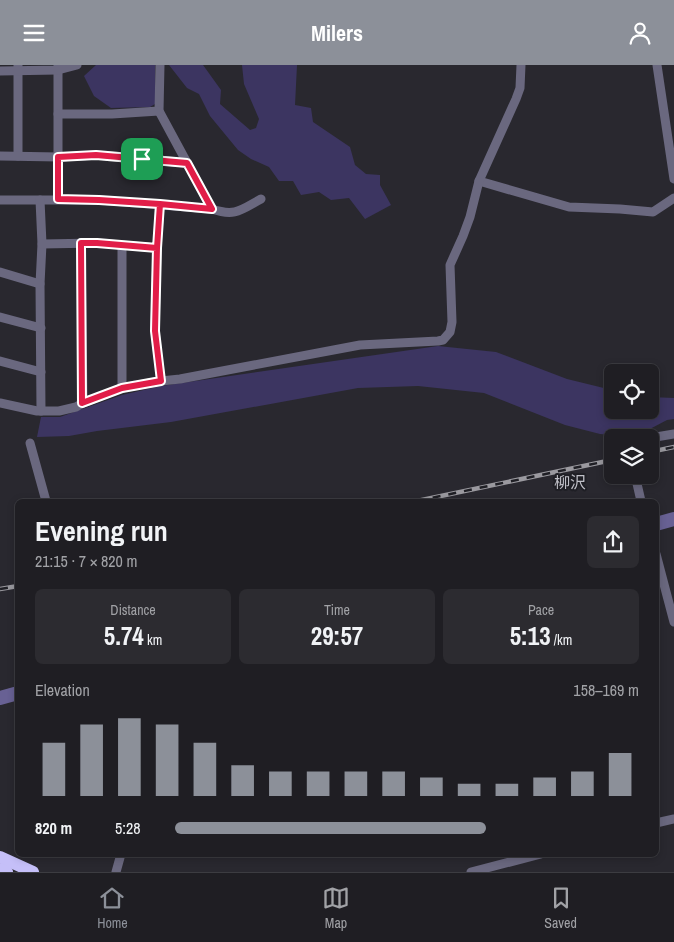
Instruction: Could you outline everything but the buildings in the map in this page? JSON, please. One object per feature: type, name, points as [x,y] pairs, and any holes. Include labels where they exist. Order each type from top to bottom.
[{"type":"highway","points":[[0,857],[33,872]]},
{"type":"highway","points":[[0,869],[7,872]]},
{"type":"street","points":[[0,71],[18,68],[58,68],[77,65]]},
{"type":"street","points":[[160,65],[159,111],[212,209]]},
{"type":"street","points":[[0,403],[37,411],[59,411],[76,407],[122,388],[298,358],[360,345],[443,340],[450,332],[452,322],[450,265],[464,236],[479,181],[520,88],[521,65]]},
{"type":"street","points":[[657,65],[674,179]]},
{"type":"street","points":[[18,68],[18,157]]},
{"type":"street","points":[[58,68],[58,199]]},
{"type":"street","points":[[58,113],[112,114],[159,111]]},
{"type":"street","points":[[0,156],[58,157],[96,155],[187,163]]},
{"type":"street","points":[[479,181],[569,207],[654,212],[674,198]]},
{"type":"street","points":[[0,200],[99,200],[212,209],[225,213],[234,213],[260,199]]},
{"type":"street","points":[[40,200],[42,244],[40,284],[41,411]]},
{"type":"street","points":[[160,204],[155,331],[161,381]]},
{"type":"street","points":[[81,243],[82,403]]},
{"type":"street","points":[[42,244],[97,243],[157,248]]},
{"type":"street","points":[[122,246],[122,388]]},
{"type":"street","points":[[0,273],[40,284]]},
{"type":"street","points":[[0,317],[41,329]]},
{"type":"street","points":[[0,361],[41,372]]},
{"type":"street","points":[[659,436],[674,434]]},
{"type":"street","points":[[30,443],[45,499]]},
{"type":"street","points":[[637,484],[641,499]]},
{"type":"street","points":[[659,565],[674,622]]},
{"type":"street","points":[[659,822],[674,819]]},
{"type":"street","points":[[116,872],[120,857]]},
{"type":"street","points":[[471,872],[529,857]]},
{"type":"shaded area","points":[[96,65],[155,65],[155,104],[150,107],[111,108],[94,96],[84,76]]},
{"type":"shaded area","points":[[169,65],[203,65],[221,90],[220,104],[250,130],[256,128],[259,119],[244,84],[242,65],[297,65],[295,105],[311,108],[313,122],[350,147],[355,165],[366,174],[380,175],[380,185],[391,205],[365,219],[349,198],[331,200],[319,192],[301,195],[293,181],[279,181],[269,167],[251,159],[238,150],[210,116],[199,94],[187,88]]},
{"type":"shaded area","points":[[438,346],[496,352],[567,379],[604,388],[604,419],[659,419],[659,397],[674,398],[674,419],[667,420],[650,429],[604,429],[604,434],[600,434],[565,425],[484,393],[418,386],[358,388],[171,422],[69,436],[37,437],[41,417],[60,417],[122,395],[161,386]]},
{"type":"waterway","points":[[659,523],[674,519]]},
{"type":"waterway","points":[[0,698],[15,694]]},
{"type":"railway","points":[[659,450],[674,447]]},
{"type":"railway","points":[[427,499],[604,462]]},
{"type":"railway","points":[[0,589],[15,586]]},
{"type":"district","name":"柳沢","points":[[570,482]]},
{"type":"route","points":[[142,159],[96,155],[58,157],[58,199],[160,204],[155,331],[161,381],[122,388],[82,403],[81,243],[157,248],[160,204],[212,209],[187,163],[142,159]]}]
